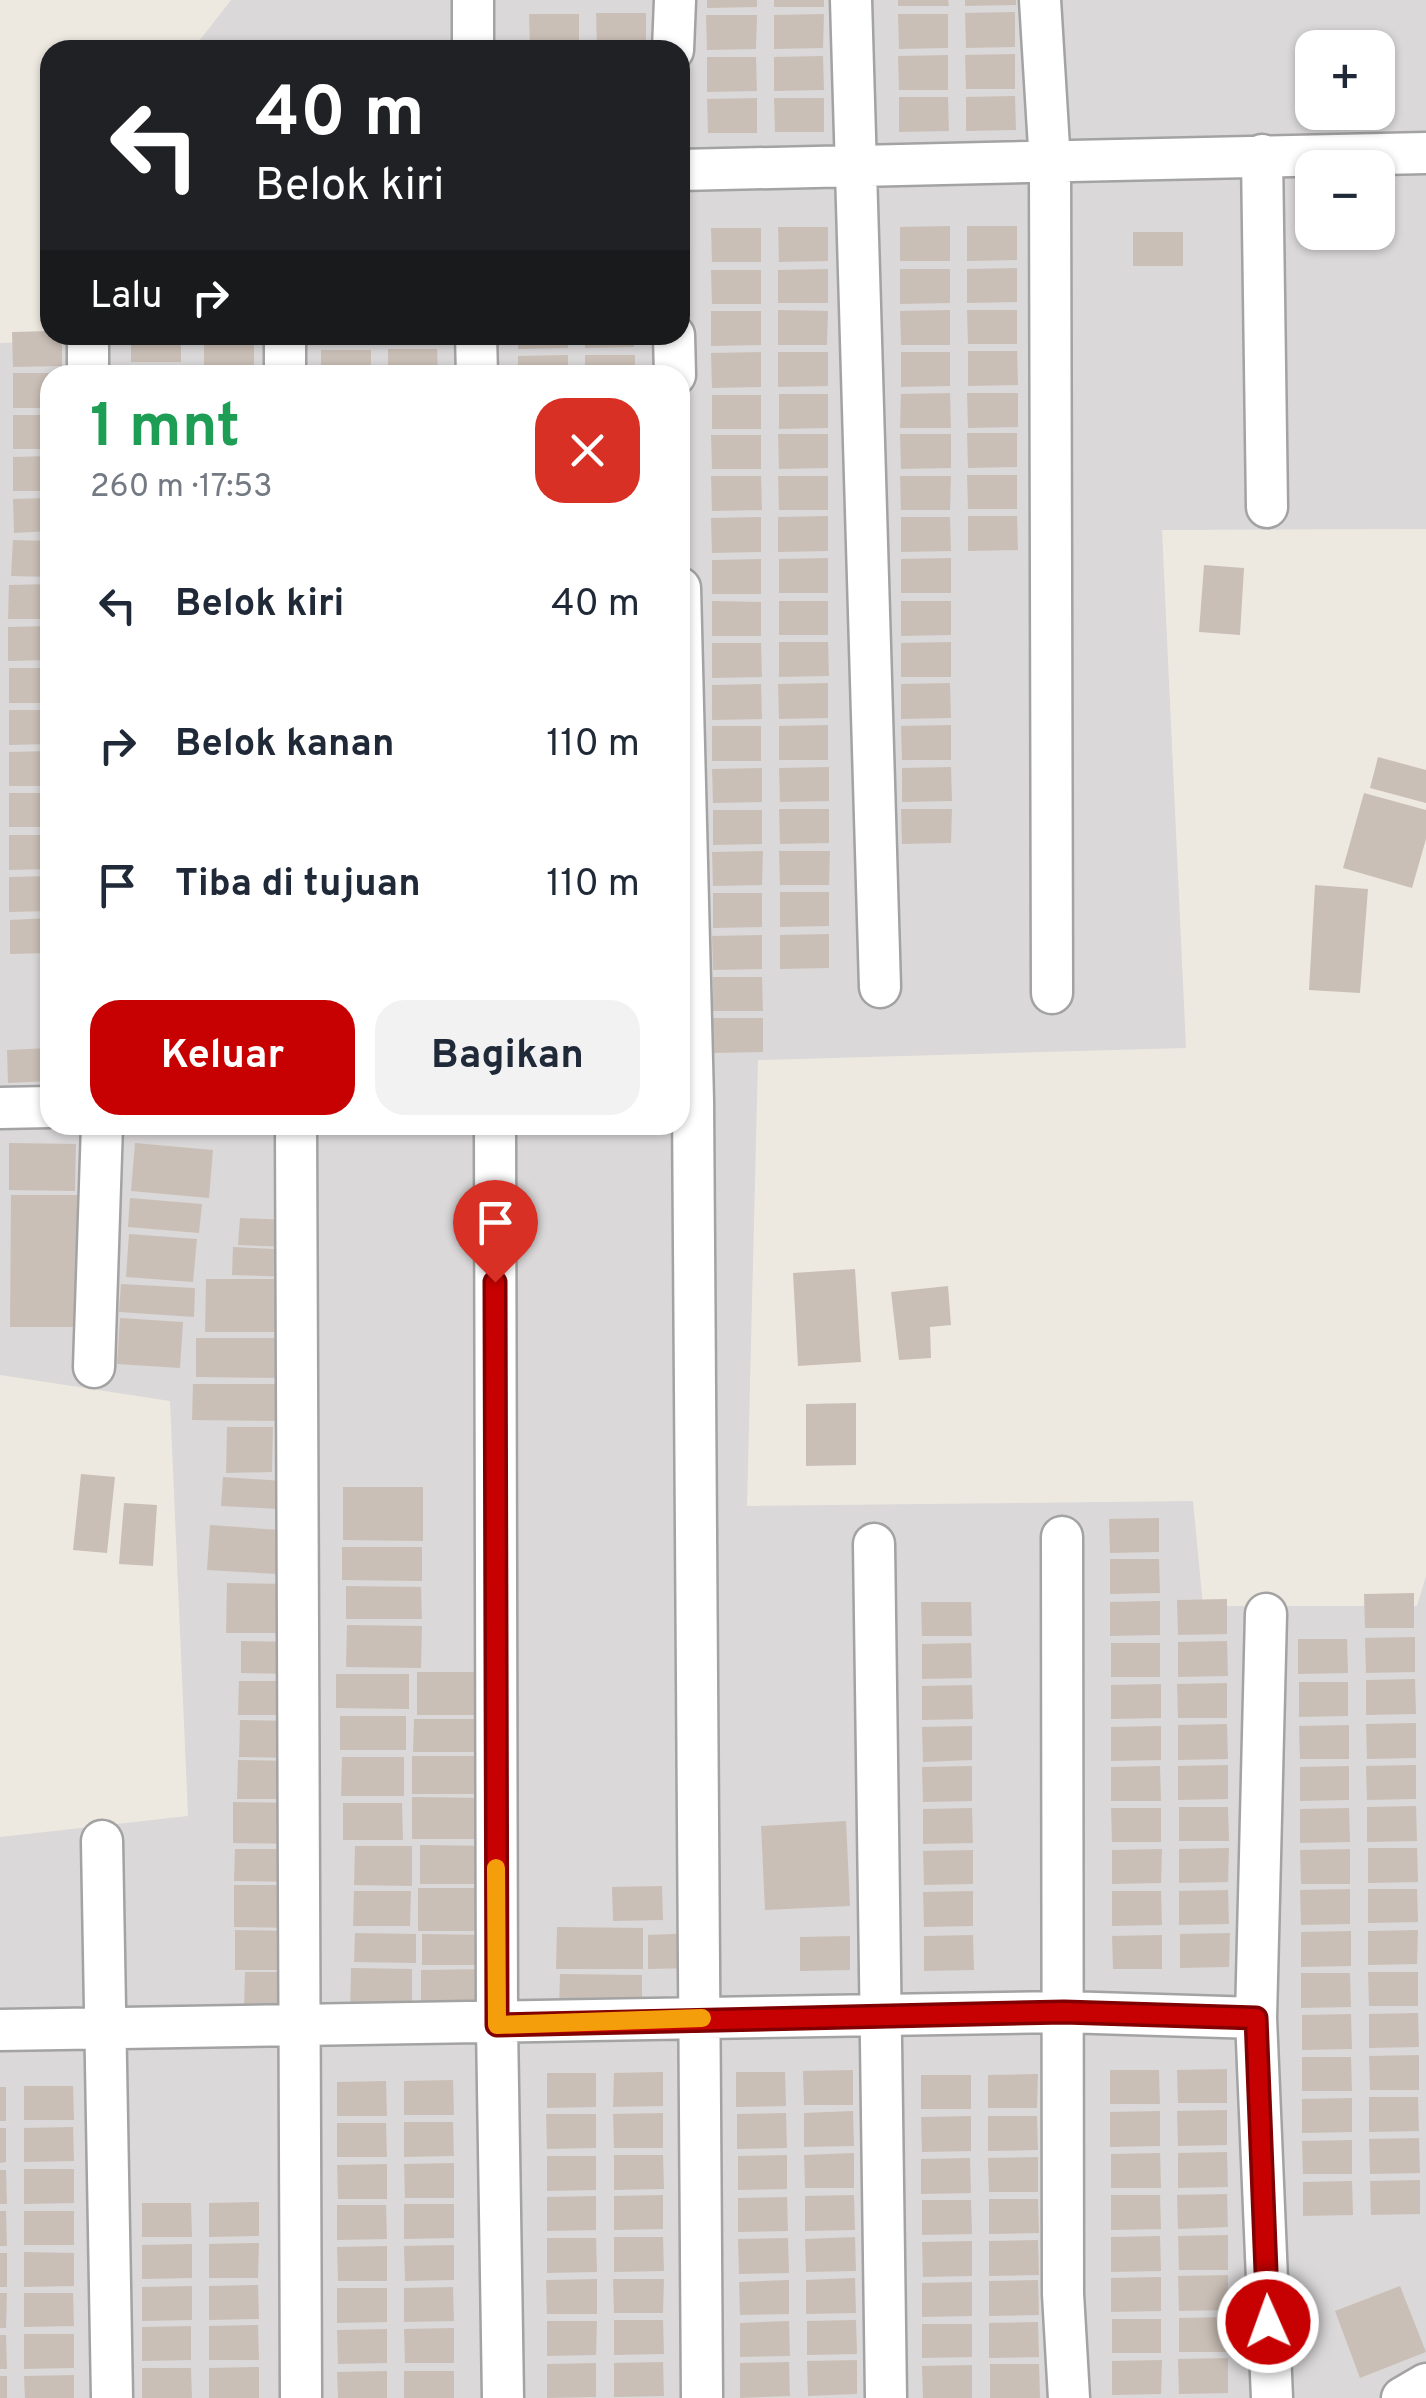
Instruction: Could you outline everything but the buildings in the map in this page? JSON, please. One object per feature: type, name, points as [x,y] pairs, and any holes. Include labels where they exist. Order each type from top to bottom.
[{"type":"street","points":[[473,0],[473,40]]},
{"type":"street","points":[[674,40],[675,0]]},
{"type":"street","points":[[851,0],[880,986]]},
{"type":"street","points":[[1040,0],[1050,164],[1052,994]]},
{"type":"street","points":[[690,170],[857,169],[1426,152]]},
{"type":"street","points":[[1262,155],[1267,508]]},
{"type":"street","points":[[0,1108],[40,1107]]},
{"type":"street","points":[[94,1367],[102,1135]]},
{"type":"street","points":[[296,1135],[301,2398]]},
{"type":"street","points":[[495,1135],[497,2025],[504,2398]]},
{"type":"street","points":[[687,1135],[702,2018],[702,2398]]},
{"type":"street","points":[[1062,1537],[1063,2294],[1068,2398]]},
{"type":"street","points":[[874,1544],[886,2398]]},
{"type":"street","points":[[1266,1614],[1256,2018],[1272,2398]]},
{"type":"street","points":[[102,1842],[112,2398]]},
{"type":"street","points":[[0,2030],[497,2025],[1064,2012],[1256,2018]]},
{"type":"street","points":[[1402,2398],[1426,2384]]},
{"type":"shaded area","points":[[231,0],[1426,0],[1426,529],[1162,530],[1186,1048],[758,1060],[747,1506],[1193,1501],[1203,1606],[1417,1606],[1426,1576],[1426,2398],[0,2398],[0,1837],[188,1816],[170,1401],[0,1375],[0,343],[690,345],[690,40],[200,40]]},
{"type":"slow traffic","points":[[496,1868],[497,2025],[702,2018]]},
{"type":"route","points":[[495,1282],[497,2025],[1064,2012],[1256,2018],[1268,2322]]}]
